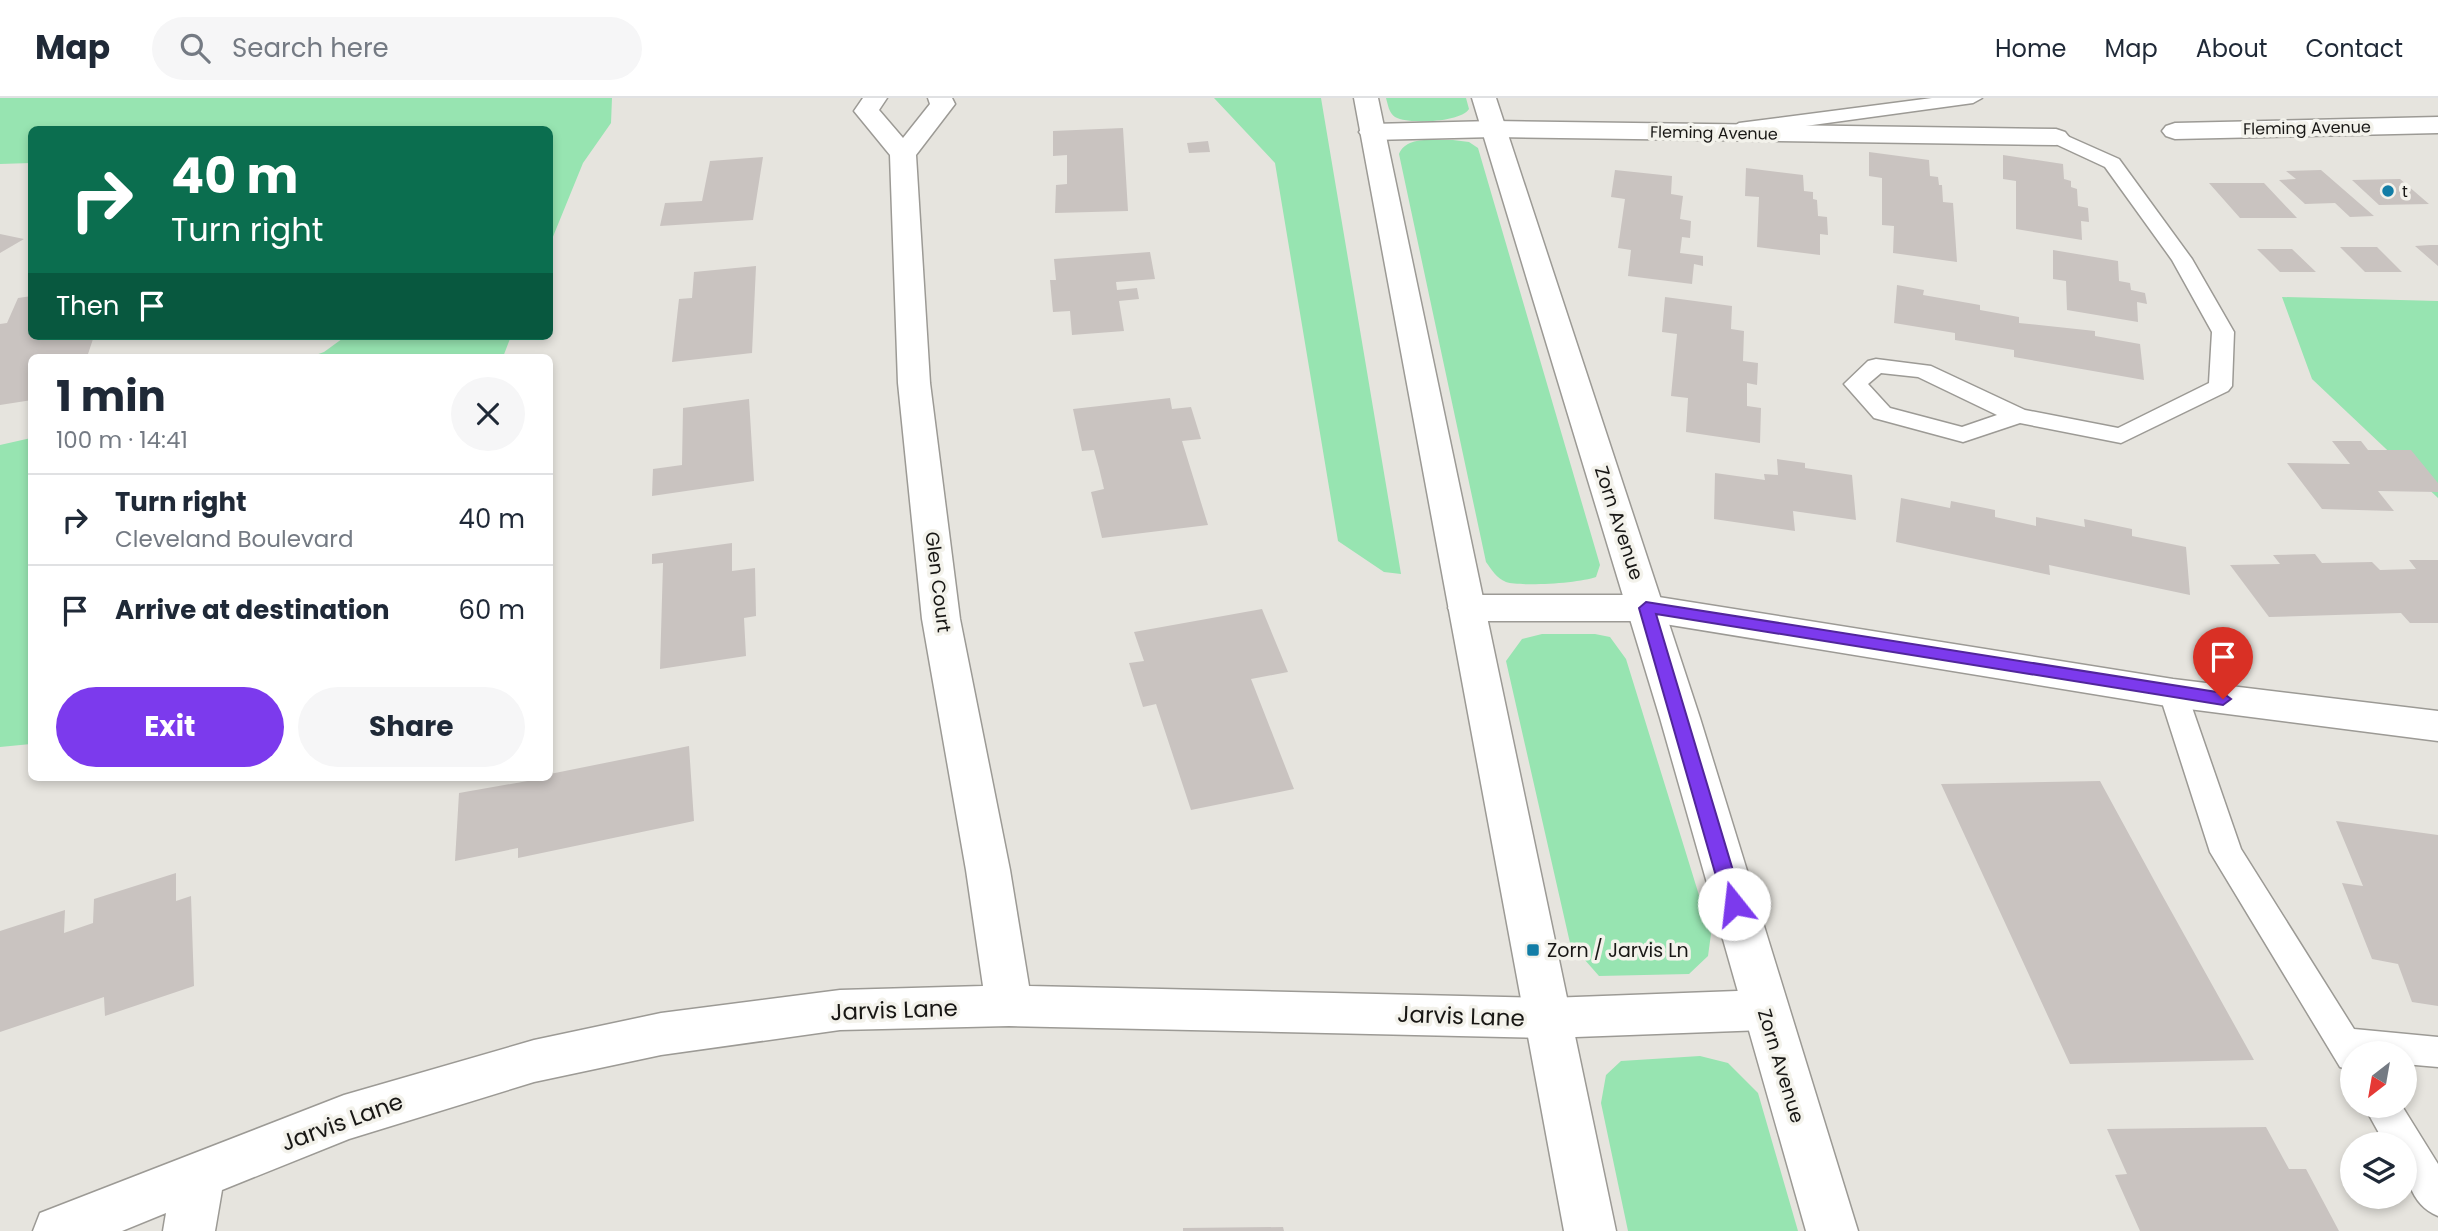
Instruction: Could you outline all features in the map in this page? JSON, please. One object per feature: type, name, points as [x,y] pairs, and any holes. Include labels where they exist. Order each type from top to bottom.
[{"type":"street","points":[[875,98],[866,111],[904,154],[934,118],[943,104],[940,98]]},
{"type":"street","points":[[1366,98],[1590,1231]]},
{"type":"street","name":"Zorn Avenue","points":[[1485,98],[1646,608],[1832,1231]]},
{"type":"street","name":"Fleming Avenue","points":[[2175,131],[2438,125]]},
{"type":"street","name":"Fleming Avenue","points":[[1372,132],[1494,128],[1702,134],[2056,137]]},
{"type":"street","name":"Glen Court","points":[[904,154],[914,383],[941,619],[988,870],[1009,1006]]},
{"type":"street","points":[[1467,608],[1646,608],[2173,693],[2438,726]]},
{"type":"street","name":"Jarvis Lane","points":[[59,1231],[344,1118],[534,1060],[648,1037],[840,1010],[1009,1006],[1549,1018],[1764,1010]]},
{"type":"street","points":[[189,1231],[199,1176]]},
{"type":"lane","points":[[1702,134],[1973,98]]},
{"type":"lane","points":[[2018,416],[1963,435],[1882,413],[1855,384],[1876,366],[1923,371],[2018,416],[2120,436],[2220,386],[2223,332],[2182,259],[2112,163],[2056,137]]},
{"type":"lane","points":[[2173,693],[2226,852],[2342,1041]]},
{"type":"lane","points":[[2417,1052],[2438,1052]]},
{"type":"lane","points":[[2389,1118],[2438,1198]]},
{"type":"green space","points":[[0,98],[612,98],[611,123],[583,163],[553,237],[553,126],[28,126],[28,163],[0,164]]},
{"type":"green space","points":[[1214,98],[1321,98],[1401,574],[1384,572],[1338,541],[1275,163]]},
{"type":"green space","points":[[1386,98],[1466,98],[1469,109],[1456,117],[1411,121],[1395,117]]},
{"type":"green space","points":[[1415,141],[1469,142],[1478,148],[1600,565],[1596,577],[1551,584],[1506,582],[1494,574],[1486,562],[1399,154],[1403,148]]},
{"type":"green space","points":[[2282,297],[2438,301],[2438,498],[2312,379]]},
{"type":"green space","points":[[340,340],[509,340],[504,354],[318,354]]},
{"type":"green space","points":[[28,439],[28,744],[0,747],[0,445]]},
{"type":"green space","points":[[1542,634],[1595,634],[1610,637],[1626,659],[1711,934],[1708,956],[1689,974],[1599,976],[1570,943],[1506,661],[1522,639]]},
{"type":"green space","points":[[1700,1056],[1728,1063],[1758,1093],[1798,1231],[1628,1231],[1601,1103],[1606,1075],[1621,1061]]},
{"type":"building","points":[[1123,128],[1128,211],[1055,213],[1056,185],[1067,184],[1067,155],[1053,156],[1053,131]]},
{"type":"building","points":[[1208,141],[1210,152],[1189,153],[1187,143]]},
{"type":"building","points":[[1869,152],[1929,160],[1930,176],[1938,177],[1939,185],[1942,185],[1943,202],[1953,203],[1957,262],[1893,253],[1894,226],[1882,225],[1882,178],[1869,176]]},
{"type":"building","points":[[2003,155],[2063,164],[2064,179],[2071,181],[2071,187],[2077,189],[2078,206],[2088,208],[2089,222],[2081,221],[2082,240],[2016,229],[2016,181],[2003,179]]},
{"type":"building","points":[[763,157],[753,220],[660,226],[665,203],[702,201],[710,161]]},
{"type":"building","points":[[1746,168],[1803,175],[1804,191],[1813,192],[1813,199],[1817,200],[1818,216],[1827,217],[1828,235],[1820,234],[1820,255],[1757,247],[1759,197],[1745,196]]},
{"type":"building","points":[[1615,170],[1672,176],[1671,194],[1683,196],[1680,219],[1691,221],[1690,238],[1682,237],[1680,253],[1703,256],[1703,266],[1694,264],[1692,284],[1628,276],[1631,250],[1618,248],[1625,199],[1611,197]]},
{"type":"building","points":[[2321,170],[2374,216],[2350,217],[2335,203],[2305,204],[2279,180],[2296,179],[2286,171]]},
{"type":"building","name":"t","points":[[2400,179],[2429,204],[2379,205],[2352,180]]},
{"type":"building","points":[[2209,183],[2264,183],[2297,218],[2240,218]]},
{"type":"building","points":[[0,234],[24,239],[0,253]]},
{"type":"building","points":[[2438,245],[2438,266],[2415,246]]},
{"type":"building","points":[[2340,247],[2377,247],[2402,272],[2365,272]]},
{"type":"building","points":[[2257,249],[2292,249],[2316,272],[2280,272]]},
{"type":"building","points":[[2053,250],[2118,261],[2119,281],[2130,283],[2131,290],[2145,293],[2147,304],[2137,302],[2138,322],[2067,310],[2066,281],[2053,279]]},
{"type":"building","points":[[1150,252],[1155,279],[1116,282],[1117,290],[1137,288],[1139,299],[1119,301],[1124,331],[1072,335],[1070,311],[1053,312],[1050,280],[1056,280],[1054,259]]},
{"type":"building","points":[[756,266],[752,353],[672,362],[679,299],[692,298],[694,272]]},
{"type":"building","points":[[1897,285],[1924,290],[1923,295],[1980,305],[1980,310],[2019,317],[2019,323],[2095,331],[2095,336],[2140,344],[2144,380],[2014,357],[2014,350],[1955,340],[1955,333],[1894,323]]},
{"type":"building","points":[[28,297],[28,340],[93,340],[88,354],[28,354],[28,401],[0,405],[0,324],[7,323],[18,298]]},
{"type":"building","points":[[1665,297],[1732,306],[1731,329],[1744,331],[1743,361],[1758,363],[1757,385],[1747,383],[1747,406],[1761,408],[1760,443],[1686,432],[1688,398],[1671,396],[1677,334],[1662,332]]},
{"type":"building","points":[[1170,398],[1172,409],[1191,407],[1201,439],[1182,441],[1208,525],[1102,538],[1091,492],[1104,489],[1094,450],[1082,451],[1073,409]]},
{"type":"building","points":[[749,399],[754,481],[652,496],[653,469],[682,465],[683,408]]},
{"type":"building","points":[[2332,441],[2361,441],[2368,450],[2411,450],[2438,483],[2438,492],[2378,491],[2394,511],[2322,509],[2287,463],[2350,464]]},
{"type":"building","points":[[1777,459],[1805,463],[1805,468],[1852,475],[1856,520],[1793,511],[1795,531],[1714,519],[1715,473],[1765,480],[1764,474],[1778,475]]},
{"type":"building","points":[[1901,498],[1950,508],[1951,501],[1995,510],[1995,517],[2036,526],[2036,517],[2085,527],[2084,519],[2132,529],[2132,536],[2186,547],[2190,595],[2049,565],[2050,575],[1896,542]]},
{"type":"building","points":[[732,543],[732,571],[755,568],[756,616],[744,618],[746,656],[660,669],[663,563],[652,564],[652,554]]},
{"type":"building","points":[[2315,554],[2322,563],[2372,562],[2380,570],[2416,569],[2409,560],[2438,560],[2438,623],[2410,623],[2401,613],[2269,617],[2230,565],[2280,564],[2273,555]]},
{"type":"building","points":[[1262,609],[1288,672],[1251,679],[1294,789],[1191,810],[1156,704],[1143,707],[1129,663],[1144,661],[1134,632]]},
{"type":"building","points":[[689,746],[694,821],[518,858],[518,848],[455,861],[459,793],[527,781],[553,781],[553,773]]},
{"type":"building","points":[[2100,781],[2254,1060],[2070,1064],[1941,784]]},
{"type":"building","points":[[2336,821],[2438,835],[2438,1006],[2412,1002],[2398,964],[2372,959],[2342,883],[2363,886]]},
{"type":"building","points":[[176,873],[176,901],[191,896],[194,986],[105,1016],[104,997],[0,1032],[0,931],[65,910],[64,933],[93,923],[94,899]]},
{"type":"building","points":[[2266,1127],[2289,1169],[2306,1169],[2339,1231],[2140,1231],[2115,1175],[2127,1174],[2107,1129]]},
{"type":"building","points":[[1283,1227],[1284,1231],[1183,1231],[1183,1228]]},
{"type":"place","name":"t","points":[[2388,191]]},
{"type":"place","name":"Zorn / Jarvis Ln","points":[[1533,950]]},
{"type":"route","points":[[1734,904],[1646,608],[2223,699]]}]
